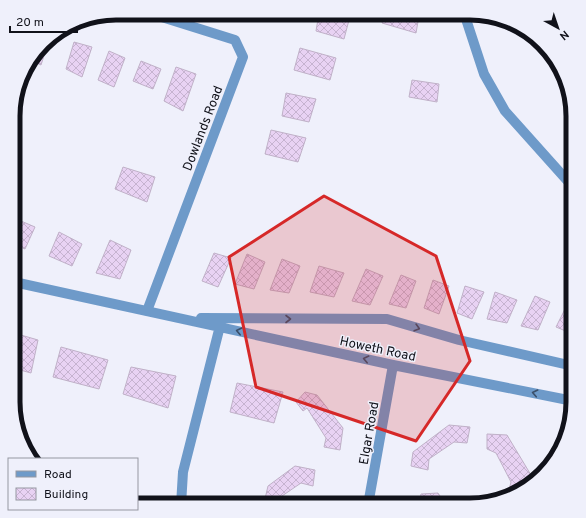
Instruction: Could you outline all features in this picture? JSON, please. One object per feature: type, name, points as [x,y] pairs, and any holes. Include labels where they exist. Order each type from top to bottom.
[{"type":"street","name":"Dowlands Road","points":[[147,311],[243,57],[236,40],[172,20]]},
{"type":"street","points":[[466,20],[484,74],[505,111],[566,179]]},
{"type":"street","name":"Howeth Road","points":[[20,283],[393,365],[566,399]]},
{"type":"street","name":"Howeth Road","points":[[179,318],[387,320],[460,340],[566,364]]},
{"type":"street","points":[[181,498],[183,472],[220,326]]},
{"type":"street","name":"Elgar Road","points":[[369,498],[393,365]]},
{"type":"highlighted area","points":[[324,196],[436,256],[470,361],[416,441],[256,387],[229,257]]},
{"type":"building","points":[[318,20],[349,20],[344,39],[316,31]]},
{"type":"building","points":[[383,20],[418,20],[416,33],[382,23]]},
{"type":"building","points":[[74,42],[92,47],[82,77],[66,69]]},
{"type":"building","points":[[300,48],[336,58],[330,80],[294,70]]},
{"type":"building","points":[[109,51],[125,58],[114,87],[98,80]]},
{"type":"building","points":[[45,52],[41,65],[36,63]]},
{"type":"building","points":[[141,61],[161,69],[153,89],[133,81]]},
{"type":"building","points":[[176,67],[196,74],[183,111],[164,101]]},
{"type":"building","points":[[412,80],[439,84],[437,102],[409,97]]},
{"type":"building","points":[[286,93],[316,99],[309,122],[282,116]]},
{"type":"building","points":[[271,130],[306,138],[298,162],[265,154]]},
{"type":"building","points":[[123,167],[155,177],[147,202],[115,189]]},
{"type":"building","points":[[20,221],[35,227],[25,249],[20,247]]},
{"type":"building","points":[[59,232],[82,244],[72,266],[49,256]]},
{"type":"building","points":[[110,240],[131,250],[120,279],[96,273]]},
{"type":"building","points":[[214,253],[231,258],[218,287],[202,281]]},
{"type":"building","points":[[247,254],[265,262],[254,289],[235,284]]},
{"type":"building","points":[[282,259],[300,266],[289,293],[270,290]]},
{"type":"building","points":[[319,266],[344,273],[334,297],[310,292]]},
{"type":"building","points":[[366,269],[383,276],[370,305],[352,301]]},
{"type":"building","points":[[401,275],[416,281],[406,308],[389,304]]},
{"type":"building","points":[[433,280],[449,286],[439,314],[424,308]]},
{"type":"building","points":[[465,286],[484,292],[472,319],[457,313]]},
{"type":"building","points":[[495,292],[517,300],[507,323],[487,319]]},
{"type":"building","points":[[535,296],[550,302],[538,330],[521,326]]},
{"type":"building","points":[[566,307],[566,331],[556,327]]},
{"type":"building","points":[[20,335],[38,340],[31,373],[20,370]]},
{"type":"building","points":[[61,347],[108,360],[99,389],[53,377]]},
{"type":"building","points":[[131,367],[176,376],[168,408],[123,394]]},
{"type":"building","points":[[237,383],[283,392],[274,423],[230,412]]},
{"type":"building","points":[[305,392],[317,395],[343,428],[340,450],[324,447],[326,438],[307,408],[303,411],[296,402]]},
{"type":"building","points":[[449,425],[470,427],[467,443],[454,442],[429,459],[428,470],[411,466],[413,452]]},
{"type":"building","points":[[487,434],[507,435],[530,476],[524,482],[509,490],[511,482],[496,453],[487,449]]},
{"type":"building","points":[[295,466],[315,470],[313,486],[301,483],[281,498],[265,498],[268,486]]},
{"type":"building","points":[[438,493],[441,498],[420,498],[421,494]]}]
